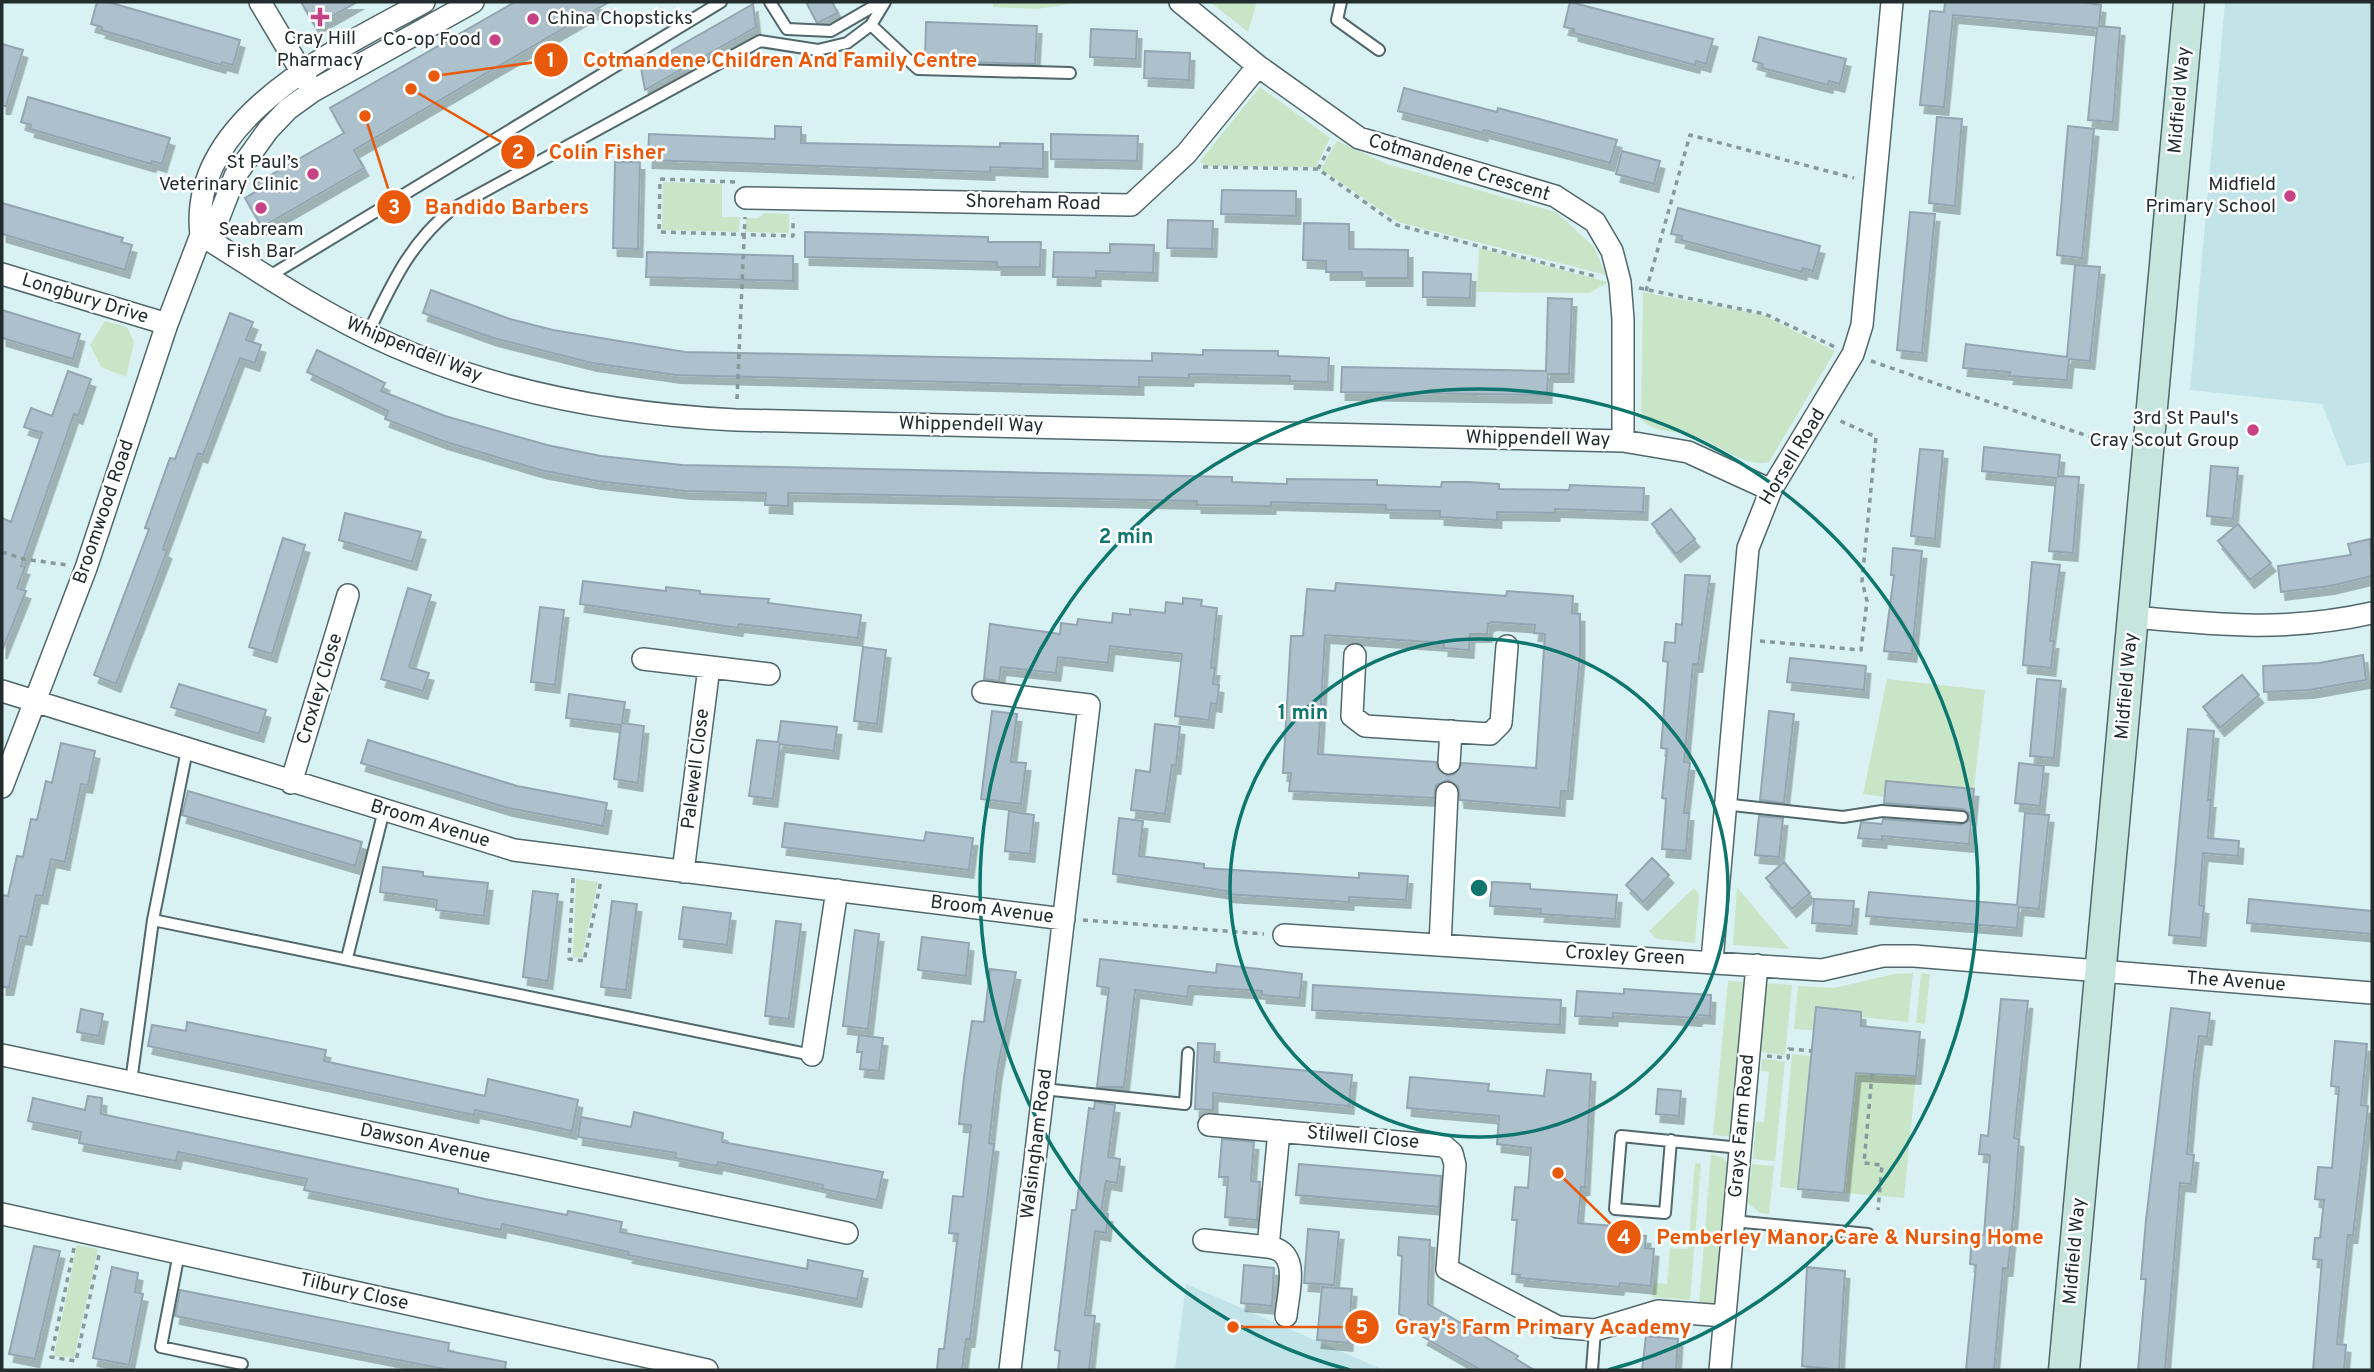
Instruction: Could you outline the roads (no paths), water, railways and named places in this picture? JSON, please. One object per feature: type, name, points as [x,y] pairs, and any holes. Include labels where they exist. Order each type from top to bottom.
[{"type":"street","points":[[260,2],[313,91]]},
{"type":"street","points":[[201,235],[198,209],[228,142],[251,114],[300,71],[424,2]]},
{"type":"street","points":[[201,235],[219,217],[235,176],[248,156],[288,109],[313,91],[473,2]]},
{"type":"street","name":"Cotmandene Crescent","points":[[1180,2],[1258,65],[1359,138],[1555,196],[1595,222],[1612,251],[1620,282],[1623,441]]},
{"type":"street","name":"Horsell Road","points":[[1712,961],[1737,639],[1748,548],[1771,490],[1821,412],[1853,354],[1862,325],[1892,2]]},
{"type":"street","name":"Midfield Way","points":[[2064,1370],[2189,2]]},
{"type":"street","name":"Shoreham Road","points":[[746,198],[1131,205],[1186,154],[1258,65]]},
{"type":"street","name":"Whippendell Way","points":[[201,235],[329,314],[451,368],[533,393],[626,411],[736,420],[1623,441],[1688,452],[1771,490]]},
{"type":"street","name":"Broomwood Road","points":[[2,787],[86,568],[167,324],[201,235]]},
{"type":"street","name":"Longbury Drive","points":[[2,274],[167,324]]},
{"type":"street","name":"Croxley Close","points":[[291,783],[348,595]]},
{"type":"street","points":[[2134,617],[2274,627],[2341,620],[2372,613]]},
{"type":"street","points":[[1355,655],[1352,716],[1365,726],[1490,734],[1501,723],[1507,646]]},
{"type":"street","points":[[643,659],[769,674]]},
{"type":"street","name":"Palewell Close","points":[[683,872],[709,667]]},
{"type":"street","name":"Broom Avenue","points":[[2,691],[35,704],[514,850],[1064,919]]},
{"type":"street","name":"Walsingham Road","points":[[983,692],[1089,705],[1010,1370]]},
{"type":"street","points":[[1449,763],[1451,731]]},
{"type":"street","points":[[1440,945],[1447,793]]},
{"type":"street","points":[[813,1055],[837,890]]},
{"type":"street","name":"Croxley Green","points":[[1284,935],[1822,970],[1897,955],[2100,972]]},
{"type":"street","name":"Grays Farm Road","points":[[1720,1370],[1757,965]]},
{"type":"street","name":"The Avenue","points":[[2100,972],[2372,993]]},
{"type":"street","name":"Dawson Avenue","points":[[2,1055],[848,1233]]},
{"type":"street","name":"Stilwell Close","points":[[1209,1125],[1444,1146],[1452,1153],[1455,1165],[1447,1269],[1558,1327],[1595,1330],[1658,1311],[1725,1316]]},
{"type":"street","name":"Stilwell Close","points":[[1268,1247],[1279,1131]]},
{"type":"street","name":"Tilbury Close","points":[[2,1214],[707,1370]]},
{"type":"street","points":[[1204,1240],[1279,1248],[1287,1255],[1291,1265],[1286,1316]]},
{"type":"lane","points":[[268,277],[721,2]]},
{"type":"lane","points":[[770,2],[787,29],[831,32],[883,2]]},
{"type":"lane","points":[[368,333],[404,259],[427,230],[452,209],[760,41],[818,50],[847,43],[871,25],[883,2]]},
{"type":"lane","points":[[1341,2],[1337,20],[1379,50]]},
{"type":"lane","points":[[871,25],[918,69],[1070,73]]},
{"type":"lane","points":[[131,1082],[153,920],[187,750]]},
{"type":"lane","points":[[1723,804],[1843,817],[1882,811],[1962,817]]},
{"type":"lane","points":[[347,958],[384,810]]},
{"type":"lane","points":[[153,920],[813,1055]]},
{"type":"lane","points":[[1043,1089],[1185,1104],[1188,1053]]},
{"type":"lane","points":[[1671,1140],[1665,1213],[1615,1209],[1621,1136],[1671,1140],[1740,1147]]},
{"type":"lane","points":[[1733,1222],[1868,1234]]},
{"type":"lane","points":[[179,1253],[161,1348],[242,1364]]},
{"type":"lane","points":[[1592,1370],[1595,1330]]},
{"type":"place","name":"Cray Hill Pharmacy","points":[[320,17]]},
{"type":"place","name":"China Chopsticks","points":[[533,19]]},
{"type":"place","name":"Co-op Food","points":[[495,40]]},
{"type":"place","name":"Cotmandene Children And Family Centre","points":[[434,76]]},
{"type":"place","name":"Colin Fisher","points":[[411,89]]},
{"type":"place","name":"Bandido Barbers","points":[[365,116]]},
{"type":"place","name":"St Paul’s Veterinary Clinic","points":[[313,174]]},
{"type":"place","name":"Midfield Primary School","points":[[2290,196]]},
{"type":"place","name":"Seabream Fish Bar","points":[[261,208]]},
{"type":"place","name":"3rd St Paul's Cray Scout Group","points":[[2253,430]]},
{"type":"place","name":"Pemberley Manor Care & Nursing Home","points":[[1558,1173]]},
{"type":"place","name":"Gray's Farm Primary Academy","points":[[1233,1327]]}]
